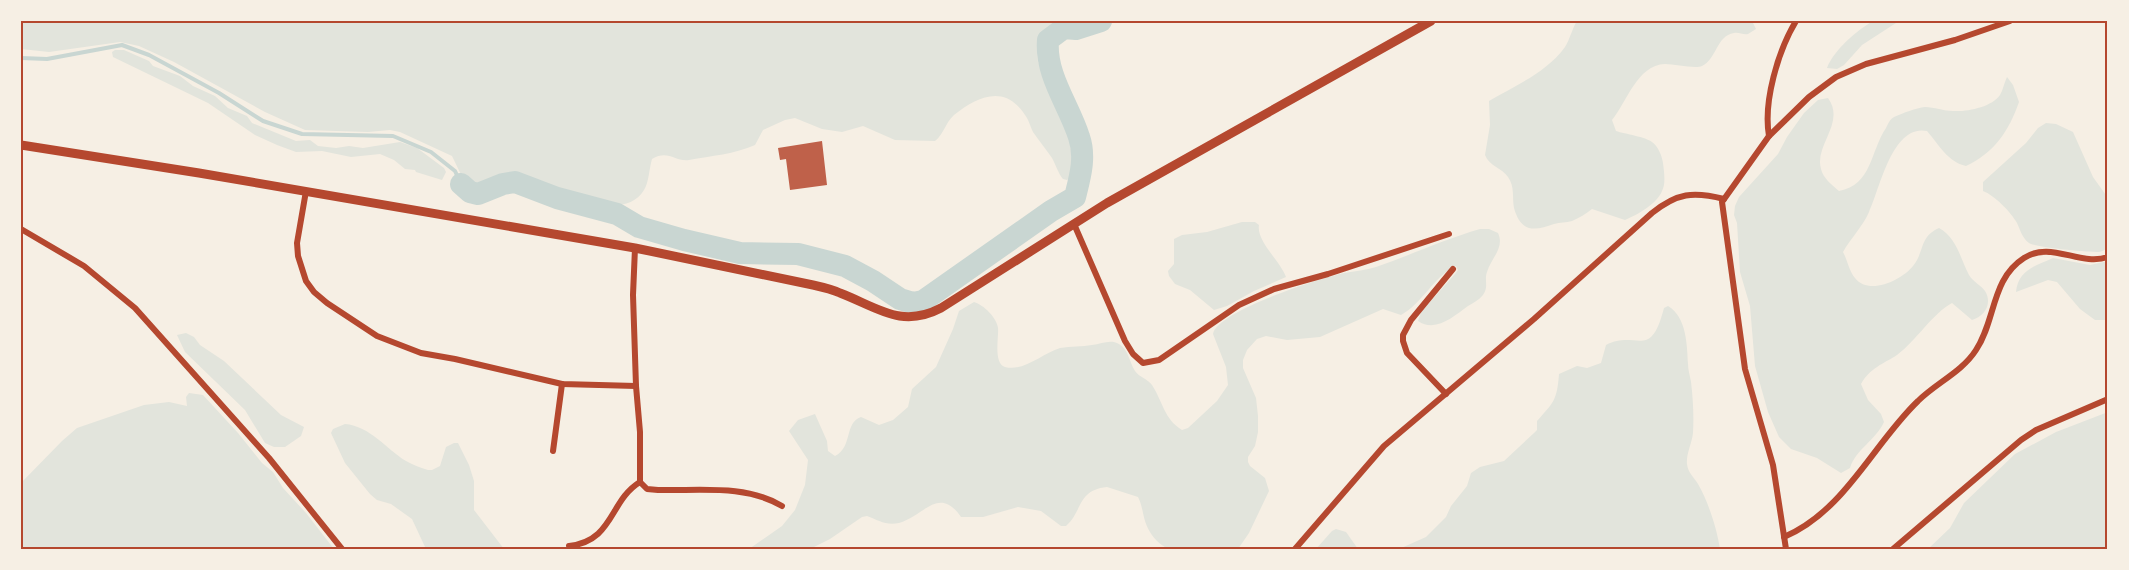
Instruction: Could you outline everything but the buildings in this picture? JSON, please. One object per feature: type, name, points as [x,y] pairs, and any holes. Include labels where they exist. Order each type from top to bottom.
[{"type":"street","points":[[21,145],[635,248],[813,285],[839,292],[882,312],[910,318],[931,314],[1144,182],[1431,21]]},
{"type":"street","points":[[1768,136],[1768,112],[1777,67],[1796,21]]},
{"type":"street","points":[[1786,549],[1768,446],[1745,369],[1723,207],[1724,199],[1768,136],[1809,97],[1836,77],[1866,64],[1955,40],[2010,21]]},
{"type":"street","points":[[306,192],[297,243],[298,256],[306,281],[314,292],[327,303],[377,336],[400,347],[421,353],[562,384],[636,386]]},
{"type":"street","points":[[1295,549],[1374,456],[1664,204],[1672,199],[1691,194],[1724,199]]},
{"type":"street","points":[[1074,224],[1125,341],[1133,354],[1143,363],[1158,360],[1239,305],[1274,289],[1328,274],[1449,234]]},
{"type":"street","points":[[21,229],[84,266],[135,308],[269,458],[342,549]]},
{"type":"street","points":[[635,248],[633,295],[640,432],[640,482],[647,489],[727,490],[754,493],[782,506]]},
{"type":"street","points":[[1784,537],[1802,528],[1842,493],[1919,399],[1975,353],[2002,282],[2016,264],[2025,257],[2047,251],[2090,260],[2108,257]]},
{"type":"street","points":[[1446,394],[1407,353],[1403,335],[1411,320],[1453,269]]},
{"type":"street","points":[[553,451],[562,384]]},
{"type":"street","points":[[1893,549],[2016,444],[2036,430],[2108,399]]},
{"type":"street","points":[[569,546],[590,541],[606,524],[630,489],[640,482]]},
{"type":"shaded area","points":[[21,21],[1086,21],[1055,25],[1045,33],[1038,49],[1038,62],[1066,116],[1078,146],[1075,175],[1067,180],[1063,179],[1017,105],[1009,99],[991,96],[972,103],[954,115],[935,141],[895,140],[863,126],[842,132],[822,129],[795,118],[763,130],[755,145],[739,151],[689,160],[667,155],[658,156],[652,159],[644,190],[633,201],[618,205],[581,200],[511,176],[472,186],[466,185],[452,156],[400,132],[305,130],[265,112],[174,62],[139,46],[120,42],[49,52],[21,49]]},
{"type":"shaded area","points":[[1577,21],[1752,21],[1756,29],[1748,34],[1728,35],[1707,63],[1702,66],[1665,64],[1647,71],[1640,77],[1612,120],[1616,131],[1649,140],[1662,157],[1664,185],[1659,196],[1651,205],[1625,220],[1592,209],[1572,221],[1535,229],[1530,228],[1525,226],[1517,216],[1512,185],[1508,177],[1489,162],[1485,155],[1490,125],[1489,101],[1530,78],[1549,64],[1565,47]]},
{"type":"shaded area","points":[[1873,21],[1899,21],[1862,45],[1844,65],[1837,69],[1827,68],[1835,54],[1846,42]]},
{"type":"shaded area","points":[[124,50],[149,61],[153,66],[180,76],[193,86],[215,96],[228,108],[247,116],[252,123],[296,141],[310,140],[318,146],[336,148],[349,146],[363,148],[400,142],[417,148],[444,168],[446,172],[442,180],[415,170],[405,169],[394,160],[380,154],[351,157],[322,151],[296,152],[277,145],[255,135],[208,103],[113,57],[112,52]]},
{"type":"shaded area","points":[[2007,77],[2013,85],[2019,102],[2005,132],[1992,148],[1966,166],[1949,157],[1927,131],[1915,132],[1905,137],[1889,160],[1866,217],[1843,252],[1853,275],[1861,283],[1868,286],[1885,284],[1894,281],[1913,266],[1925,240],[1939,228],[1950,237],[1971,277],[1985,291],[1988,301],[1986,309],[1972,320],[1952,303],[1904,349],[1873,370],[1865,379],[1861,384],[1868,400],[1881,414],[1884,422],[1857,455],[1850,468],[1841,473],[1817,458],[1791,449],[1779,437],[1768,412],[1755,366],[1750,306],[1740,272],[1737,223],[1734,215],[1739,197],[1778,154],[1804,113],[1818,100],[1828,98],[1833,107],[1832,125],[1820,160],[1822,172],[1839,191],[1850,188],[1864,175],[1881,137],[1893,118],[1925,107],[1959,111],[1985,106],[2000,95]]},
{"type":"shaded area","points":[[2046,123],[2056,124],[2073,132],[2093,177],[2108,198],[2108,248],[2102,251],[2042,247],[2029,243],[2007,209],[1983,191],[1983,182],[2026,143],[2038,128]]},
{"type":"shaded area","points":[[1242,222],[1255,222],[1259,225],[1261,238],[1286,277],[1214,310],[1190,290],[1175,284],[1169,276],[1168,271],[1174,264],[1174,239],[1182,235],[1207,232]]},
{"type":"shaded area","points":[[1480,229],[1489,229],[1498,233],[1500,238],[1499,248],[1487,272],[1485,292],[1478,300],[1444,322],[1431,325],[1418,321],[1421,312],[1458,270],[1456,266],[1401,315],[1383,309],[1320,337],[1287,340],[1266,336],[1257,339],[1247,350],[1243,368],[1256,398],[1258,416],[1255,446],[1248,457],[1248,462],[1265,478],[1269,491],[1249,533],[1238,549],[1187,550],[1165,547],[1147,527],[1138,497],[1107,487],[1090,492],[1066,526],[1061,526],[1041,511],[1018,507],[983,517],[961,517],[946,503],[938,503],[894,524],[867,516],[862,517],[830,539],[810,549],[749,549],[782,526],[795,510],[805,485],[808,460],[789,431],[798,420],[815,414],[827,441],[828,451],[835,456],[844,447],[852,424],[856,420],[861,417],[879,425],[893,420],[908,407],[912,389],[936,367],[959,311],[974,302],[986,309],[995,320],[998,328],[999,360],[1005,367],[1026,365],[1060,348],[1109,342],[1119,344],[1127,353],[1135,371],[1152,385],[1171,421],[1182,430],[1188,428],[1217,401],[1228,385],[1226,367],[1213,334],[1219,325],[1232,315],[1293,288],[1332,276],[1376,267]]},
{"type":"shaded area","points":[[2053,258],[2090,265],[2108,261],[2108,320],[2095,320],[2080,309],[2057,282],[2048,280],[2016,292],[2020,279],[2028,270]]},
{"type":"shaded area","points":[[1668,306],[1679,317],[1682,324],[1692,388],[1693,433],[1687,464],[1709,507],[1720,549],[1399,549],[1426,537],[1446,517],[1451,506],[1467,486],[1471,473],[1480,467],[1504,461],[1537,430],[1537,421],[1551,405],[1556,395],[1559,374],[1577,366],[1587,368],[1601,363],[1606,345],[1617,341],[1648,339],[1659,324],[1664,308]]},
{"type":"shaded area","points":[[186,333],[224,361],[281,415],[304,427],[301,436],[285,447],[274,447],[265,443],[245,410],[185,352],[177,335]]},
{"type":"shaded area","points":[[189,393],[203,395],[262,463],[273,472],[283,488],[334,549],[21,549],[21,483],[62,441],[77,428],[144,405],[169,402],[187,406],[186,397]]},
{"type":"shaded area","points":[[2108,412],[2108,549],[1928,549],[1950,528],[1964,503],[2015,454],[2056,432]]},
{"type":"shaded area","points":[[345,424],[370,433],[406,461],[428,470],[440,466],[446,447],[458,443],[474,481],[474,510],[504,549],[426,549],[412,519],[391,504],[377,500],[345,463],[331,433],[333,429]]},
{"type":"shaded area","points":[[1336,529],[1346,532],[1358,549],[1316,549]]},
{"type":"waterway","points":[[461,184],[470,192],[478,194],[515,182],[557,198],[617,214],[639,227],[684,240],[740,253],[798,254],[845,266],[900,299],[913,303],[923,301],[1051,211],[1075,197],[1081,167],[1081,144],[1054,78],[1048,53],[1048,40],[1064,28],[1076,29],[1101,21]]},
{"type":"waterway","points":[[21,58],[47,59],[122,45],[149,55],[219,93],[263,121],[302,134],[393,136],[431,152],[455,171],[461,184]]}]
